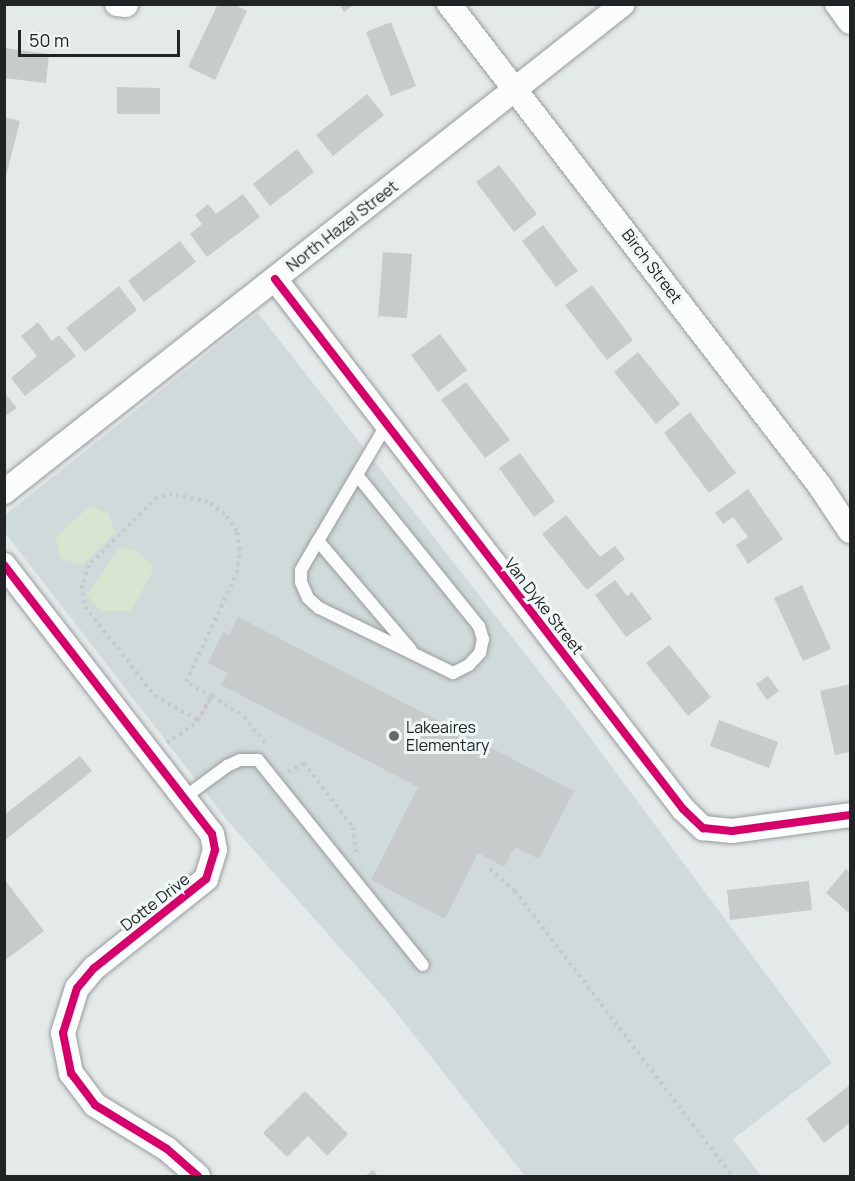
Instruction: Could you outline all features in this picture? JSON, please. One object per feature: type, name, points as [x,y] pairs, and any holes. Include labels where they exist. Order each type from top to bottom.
[{"type":"street","name":"Birch Street","points":[[449,4],[517,88],[850,531]]},
{"type":"street","name":"North Hazel Street","points":[[4,492],[623,4]]},
{"type":"street","points":[[837,4],[850,22]]},
{"type":"street","name":"Van Dyke Street","points":[[275,279],[683,809],[703,828],[732,831],[850,815]]},
{"type":"street","name":"Dotte Drive","points":[[4,565],[212,834],[215,850],[206,879],[94,968],[77,988],[63,1033],[71,1073],[95,1105],[167,1149],[198,1176]]},
{"type":"lane","points":[[357,476],[479,626],[483,639],[480,653],[469,665],[453,673],[319,608],[308,598],[301,570],[387,424]]},
{"type":"lane","points":[[318,541],[414,653]]},
{"type":"lane","points":[[185,797],[227,766],[240,760],[258,760],[423,965]]},
{"type":"path","points":[[212,696],[198,720],[155,696],[85,607],[82,585],[89,565],[157,497],[188,495],[208,501],[225,514],[237,531],[237,573],[186,682],[212,696],[244,717],[270,750]]},
{"type":"path","points":[[153,755],[197,722],[212,696]]},
{"type":"path","points":[[283,766],[290,774],[304,763],[353,827],[357,863]]},
{"type":"path","points":[[490,869],[515,891],[732,1176]]},
{"type":"shaded area","points":[[258,313],[574,716],[832,1063],[733,1139],[761,1176],[525,1176],[388,1002],[227,820],[5,533],[5,515]]},
{"type":"green space","points":[[90,506],[109,514],[115,533],[82,565],[60,558],[56,537]]},
{"type":"green space","points":[[120,547],[135,550],[152,564],[151,576],[130,611],[100,611],[87,595]]},
{"type":"building","points":[[218,4],[233,4],[247,11],[215,80],[188,67]]},
{"type":"building","points":[[339,4],[355,4],[344,12]]},
{"type":"building","points":[[391,22],[416,86],[391,96],[366,32]]},
{"type":"building","points":[[4,48],[49,54],[46,83],[4,78]]},
{"type":"building","points":[[117,87],[160,88],[160,114],[117,114]]},
{"type":"building","points":[[367,94],[384,115],[333,156],[316,135]]},
{"type":"building","points":[[4,117],[20,121],[5,180],[4,180]]},
{"type":"building","points":[[297,149],[314,172],[270,206],[253,184]]},
{"type":"building","points":[[499,165],[537,214],[514,232],[476,182]]},
{"type":"building","points":[[243,194],[260,217],[207,257],[190,234],[202,224],[195,215],[208,204],[216,214]]},
{"type":"building","points":[[543,225],[578,271],[556,287],[522,241]]},
{"type":"building","points":[[180,241],[196,262],[144,302],[128,281]]},
{"type":"building","points":[[383,252],[412,254],[407,318],[378,316]]},
{"type":"building","points":[[592,285],[633,340],[607,360],[565,305]]},
{"type":"building","points":[[119,286],[137,310],[85,352],[66,328]]},
{"type":"building","points":[[38,322],[52,341],[59,335],[76,356],[25,396],[11,378],[37,356],[21,336]]},
{"type":"building","points":[[440,334],[467,370],[438,392],[411,355]]},
{"type":"building","points":[[638,352],[680,404],[656,424],[614,372]]},
{"type":"building","points":[[466,382],[510,440],[485,458],[441,400]]},
{"type":"building","points":[[4,392],[17,408],[4,417]]},
{"type":"building","points":[[690,412],[736,473],[709,493],[664,433]]},
{"type":"building","points":[[520,453],[555,501],[534,517],[499,468]]},
{"type":"building","points":[[748,489],[783,539],[748,564],[736,545],[748,537],[733,517],[723,524],[715,513]]},
{"type":"building","points":[[566,515],[600,557],[615,546],[625,559],[587,590],[542,534]]},
{"type":"building","points":[[615,580],[627,596],[632,592],[652,619],[626,637],[595,595]]},
{"type":"building","points":[[802,585],[831,649],[803,661],[774,598]]},
{"type":"building","name":"Lakeaires Elementary","points":[[238,617],[574,791],[539,859],[515,847],[504,867],[478,853],[445,919],[371,880],[418,787],[221,685],[228,673],[208,663],[223,632],[229,635]]},
{"type":"building","points":[[669,645],[711,697],[688,716],[646,663]]},
{"type":"building","points":[[768,676],[779,691],[767,700],[756,684]]},
{"type":"building","points":[[850,684],[850,752],[835,755],[820,691]]},
{"type":"building","points":[[719,720],[778,742],[769,768],[710,746]]},
{"type":"building","points":[[80,756],[92,771],[4,841],[4,815]]},
{"type":"building","points":[[846,869],[850,872],[850,914],[826,893]]},
{"type":"building","points":[[4,879],[44,931],[4,961]]},
{"type":"building","points":[[809,881],[812,910],[730,920],[727,890]]},
{"type":"building","points":[[850,1085],[850,1123],[824,1143],[806,1119]]},
{"type":"building","points":[[305,1091],[348,1134],[327,1156],[308,1136],[287,1157],[263,1133]]},
{"type":"building","points":[[373,1170],[378,1176],[365,1176]]},
{"type":"cycle path","points":[[275,279],[683,809],[703,828],[732,831],[850,815]]},
{"type":"cycle path","points":[[4,565],[212,834],[215,850],[206,879],[94,968],[77,988],[63,1033],[71,1073],[95,1105],[167,1149],[198,1176]]},
{"type":"place","name":"Lakeaires Elementary","points":[[394,736]]}]
